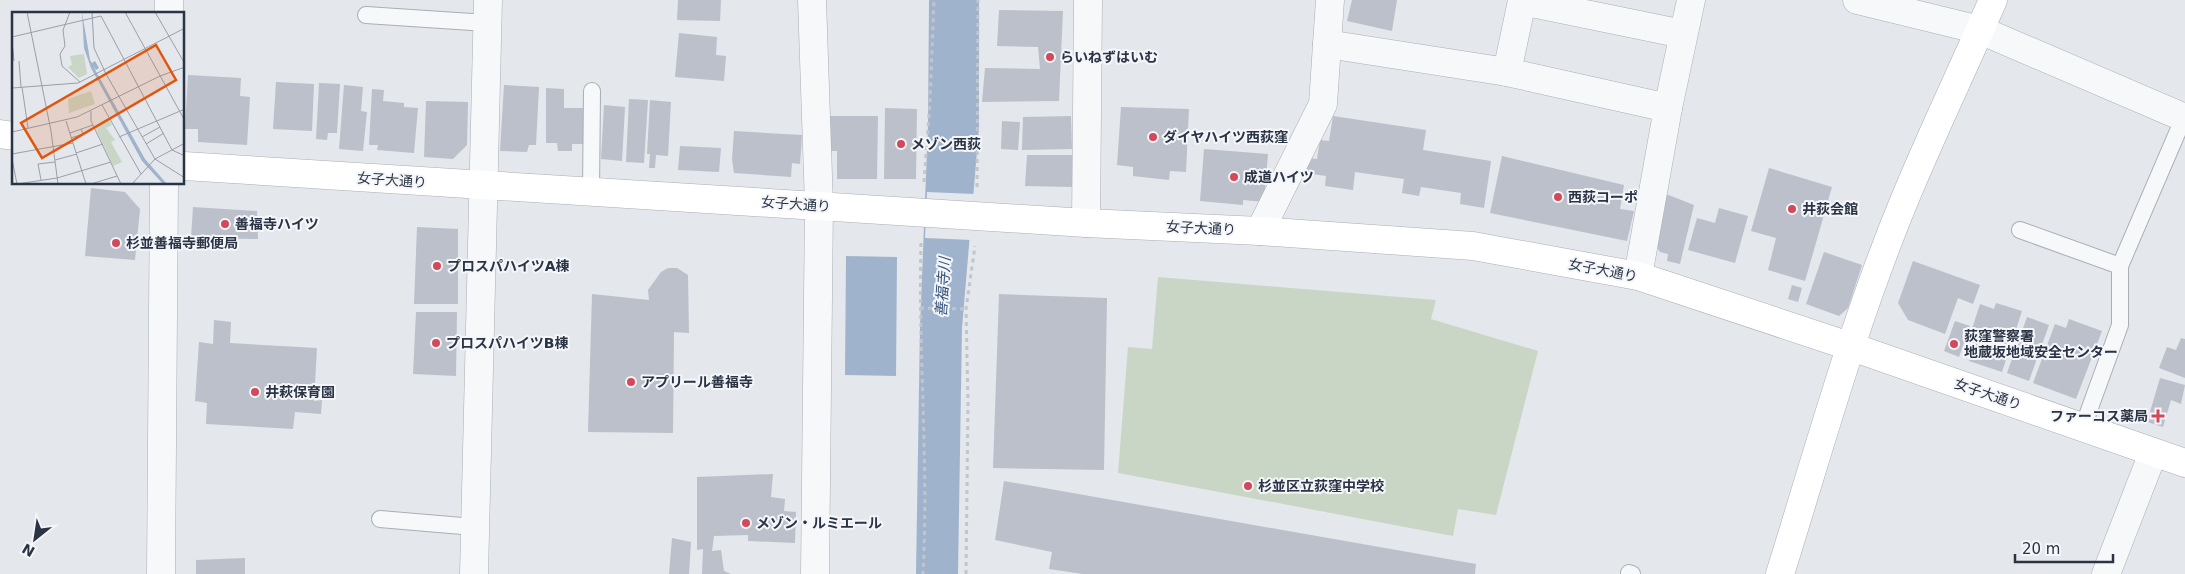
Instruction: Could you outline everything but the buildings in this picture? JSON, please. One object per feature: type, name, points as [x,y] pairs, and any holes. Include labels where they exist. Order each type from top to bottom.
[{"type":"main road","points":[[1780,574],[1852,347],[1904,201],[1993,0]]},
{"type":"main road","name":"女子大通り","points":[[185,166],[1086,223],[1260,231],[1474,246],[1638,276],[1852,347],[2185,463]]},
{"type":"street","points":[[812,0],[819,205],[815,574]]},
{"type":"street","points":[[1086,223],[1088,0]]},
{"type":"street","points":[[1260,231],[1323,104],[1330,0]]},
{"type":"street","points":[[1638,276],[1668,108],[1691,0]]},
{"type":"street","points":[[1857,0],[1980,30],[2184,118]]},
{"type":"street","points":[[1507,72],[1522,1],[1683,34]]},
{"type":"street","points":[[474,574],[488,12]]},
{"type":"street","points":[[1327,44],[1507,72],[1668,108]]},
{"type":"street","points":[[161,574],[164,185]]},
{"type":"street","points":[[2106,574],[2154,453]]},
{"type":"lane","points":[[366,15],[488,12]]},
{"type":"lane","points":[[591,191],[592,91]]},
{"type":"lane","points":[[2083,427],[2120,325],[2120,266],[2184,118]]},
{"type":"lane","points":[[2020,230],[2120,266]]},
{"type":"lane","points":[[380,519],[474,527]]},
{"type":"path","points":[[923,574],[922,212],[930,102],[934,0]]},
{"type":"path","points":[[977,216],[978,0]]},
{"type":"path","points":[[966,574],[968,403],[966,308],[976,245]]},
{"type":"path","points":[[921,308],[966,308]]},
{"type":"green space","points":[[1158,277],[1436,300],[1431,319],[1538,351],[1496,515],[1458,509],[1453,536],[1118,473],[1128,347],[1152,349]]},
{"type":"water","name":"善福寺川","points":[[929,0],[979,0],[979,128],[962,328],[958,574],[916,574],[920,327],[928,125]]},
{"type":"water","points":[[846,256],[897,257],[896,376],[845,375]]},
{"type":"pier","points":[[927,192],[974,194],[972,240],[925,238]]},
{"type":"place","name":"らいねずはいむ","points":[[1050,57]]},
{"type":"place","name":"ダイヤハイツ西荻窪","points":[[1153,137]]},
{"type":"place","name":"メゾン西荻","points":[[901,144]]},
{"type":"place","name":"成道ハイツ","points":[[1234,177]]},
{"type":"place","name":"西荻コーポ","points":[[1558,197]]},
{"type":"place","name":"井荻会館","points":[[1792,209]]},
{"type":"place","name":"善福寺ハイツ","points":[[225,224]]},
{"type":"place","name":"杉並善福寺郵便局","points":[[116,243]]},
{"type":"place","name":"プロスパハイツA棟","points":[[437,266]]},
{"type":"place","name":"プロスパハイツB棟","points":[[436,343]]},
{"type":"place","name":"荻窪警察署 地蔵坂地域安全センター","points":[[1954,344]]},
{"type":"place","name":"アプリール善福寺","points":[[631,382]]},
{"type":"place","name":"井萩保育園","points":[[255,392]]},
{"type":"place","name":"ファーコス薬局","points":[[2158,416]]},
{"type":"place","name":"杉並区立荻窪中学校","points":[[1248,486]]},
{"type":"place","name":"メゾン・ルミエール","points":[[746,523]]}]
